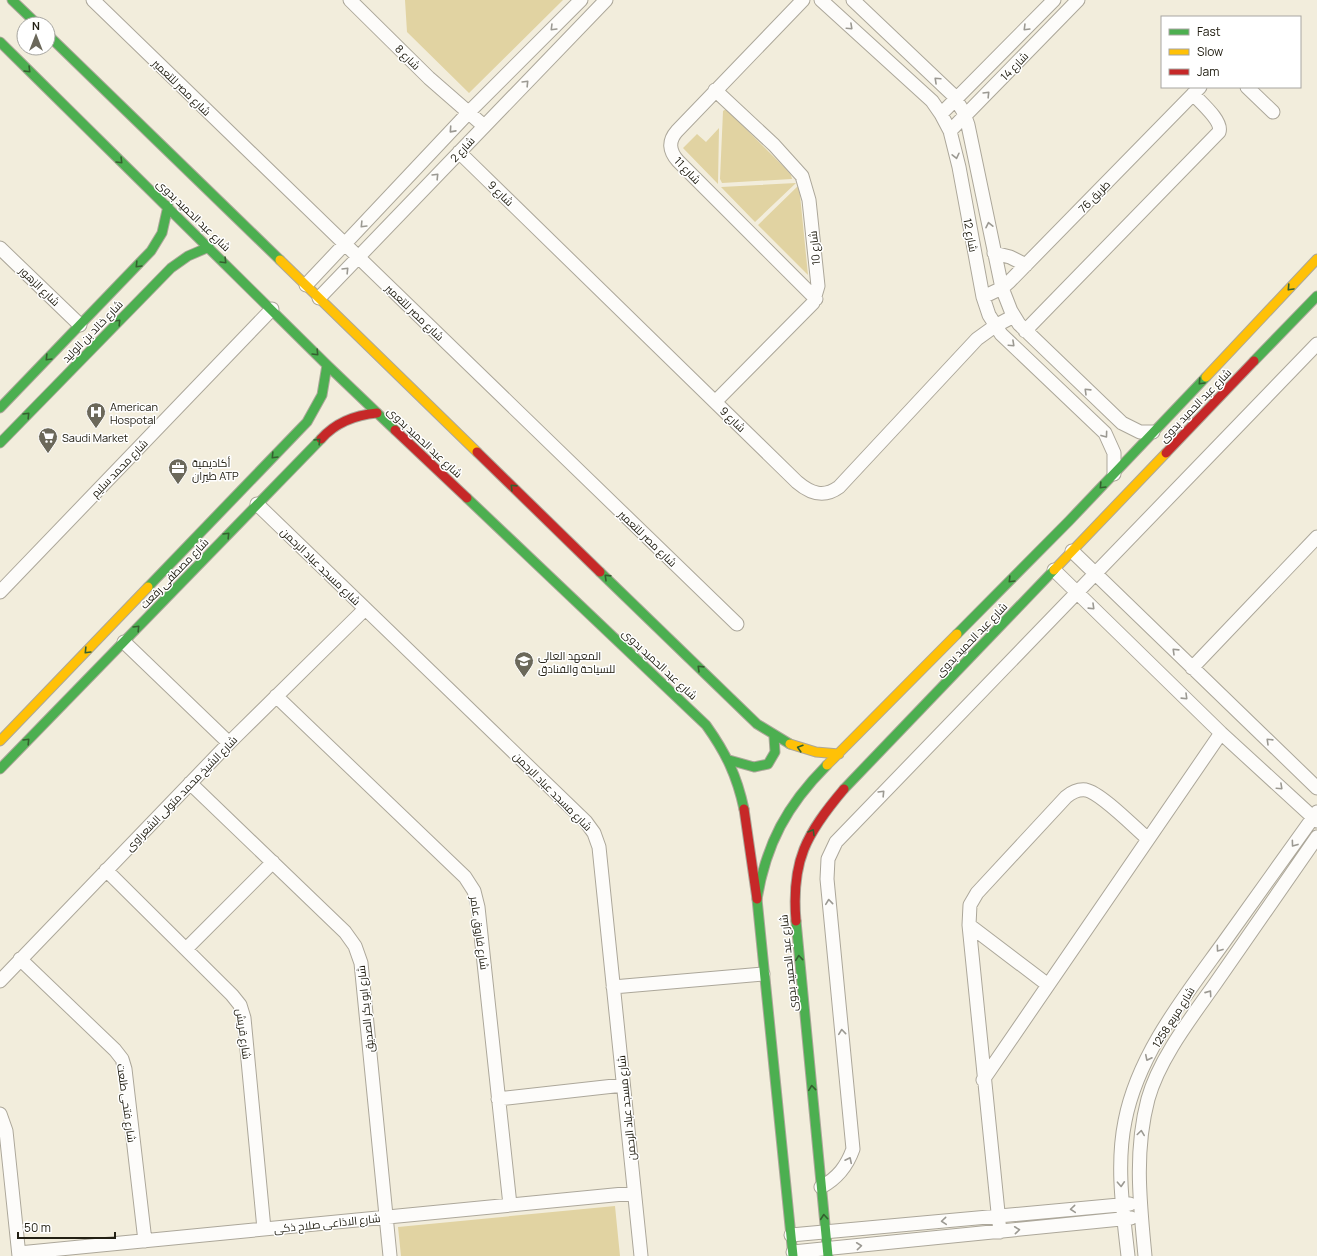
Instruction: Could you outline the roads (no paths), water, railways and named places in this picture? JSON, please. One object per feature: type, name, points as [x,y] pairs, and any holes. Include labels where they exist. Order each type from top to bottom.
[{"type":"main road","points":[[12,0],[29,16]]},
{"type":"main road","name":"شارع عبد الحميد بدوى","points":[[0,42],[168,206],[327,365],[691,710],[720,743],[729,760],[744,814],[757,899],[793,1254]]},
{"type":"main road","points":[[56,43],[757,724],[774,737],[800,749],[813,752],[839,754]]},
{"type":"main road","name":"شارع خالد بن الوليد","points":[[0,408],[159,245],[166,221],[168,206]]},
{"type":"main road","name":"شارع خالد بن الوليد","points":[[0,443],[162,276],[176,259],[209,247]]},
{"type":"main road","name":"شارع عبد الحميد بدوى","points":[[757,899],[764,862],[777,830],[798,797],[1114,474],[1317,259]]},
{"type":"main road","name":"شارع عبد الحميد بدوى","points":[[828,1252],[794,908],[795,881],[802,853],[810,834],[845,788],[1317,296]]},
{"type":"main road","name":"شارع مصطفى رفعت","points":[[0,741],[315,412],[324,392],[327,365]]},
{"type":"main road","points":[[315,412],[328,415],[333,427]]},
{"type":"main road","name":"شارع مصطفى رفعت","points":[[0,769],[333,427],[354,416],[377,413]]},
{"type":"main road","points":[[729,760],[754,767],[768,764],[775,752],[774,737]]},
{"type":"street","name":"شارع مصر للتعمير","points":[[93,0],[737,624]]},
{"type":"street","name":"شارع 8","points":[[350,0],[429,78],[484,126]]},
{"type":"street","name":"شارع 2","points":[[306,285],[469,112],[581,0]]},
{"type":"street","name":"شارع 2","points":[[319,298],[606,0]]},
{"type":"street","name":"شارع 11","points":[[803,0],[674,134],[670,146],[672,153],[816,299]]},
{"type":"street","name":"شارع 12","points":[[821,0],[927,96],[942,114],[950,131],[959,167],[983,297],[995,326],[1001,334],[1105,433],[1114,453],[1114,474]]},
{"type":"street","name":"شارع 12","points":[[853,0],[956,99],[965,116],[1002,288],[1014,316],[1025,331],[1122,424],[1140,432],[1153,432]]},
{"type":"street","name":"شارع 14","points":[[942,114],[1054,0]]},
{"type":"street","name":"شارع 14","points":[[950,131],[1078,0]]},
{"type":"street","points":[[1248,88],[1273,112]]},
{"type":"street","name":"شارع 10","points":[[715,90],[774,145],[802,176],[809,200],[818,286],[816,299]]},
{"type":"street","points":[[1025,331],[1219,132],[1220,128],[1218,122],[1196,90]]},
{"type":"street","name":"طريق 76","points":[[983,297],[1002,288],[1026,265],[1196,90]]},
{"type":"street","name":"شارع 9","points":[[459,152],[802,486],[817,494],[834,491],[844,482],[967,350],[995,326],[1014,316]]},
{"type":"street","name":"شارع الزهور","points":[[0,248],[80,325]]},
{"type":"street","points":[[994,253],[1010,257],[1026,265]]},
{"type":"street","points":[[715,402],[816,299]]},
{"type":"street","name":"شارع محمد سليم","points":[[0,592],[272,309]]},
{"type":"street","points":[[822,1187],[840,1174],[846,1166],[853,1148],[827,879],[827,864],[831,850],[847,829],[1317,344]]},
{"type":"street","name":"شارع مسجد عباد الرحمن","points":[[257,504],[591,827],[599,847],[641,1256]]},
{"type":"street","points":[[1192,668],[1317,537]]},
{"type":"street","points":[[1072,551],[1317,788]]},
{"type":"street","points":[[1054,570],[1222,733],[1316,817]]},
{"type":"street","name":"شارع الشيخ محمد متولى الشعراوى","points":[[0,981],[229,743],[365,609]]},
{"type":"street","points":[[124,642],[229,743]]},
{"type":"street","name":"شارع فاروق عامر","points":[[276,696],[470,884],[478,907],[510,1205]]},
{"type":"street","points":[[983,1080],[1222,733]]},
{"type":"street","name":"شارع ابو بكر الصديق","points":[[190,783],[345,932],[358,954],[361,963],[390,1256]]},
{"type":"street","points":[[1000,1232],[983,1080],[969,925],[970,905],[977,893],[1066,797],[1075,791],[1088,790],[1098,796],[1148,839]]},
{"type":"street","name":"شارع مربع 1258","points":[[1128,1256],[1122,1204],[1121,1176],[1122,1139],[1131,1097],[1155,1044],[1180,1003],[1316,817]]},
{"type":"street","name":"شارع مربع 1258","points":[[1145,1256],[1140,1203],[1139,1148],[1148,1098],[1161,1067],[1195,1013],[1317,837]]},
{"type":"street","points":[[186,949],[273,862]]},
{"type":"street","name":"شارع قريش","points":[[106,870],[237,1000],[243,1011],[264,1229]]},
{"type":"street","points":[[969,925],[1048,985]]},
{"type":"street","name":"شارع فتحى طلعت","points":[[20,959],[115,1050],[122,1059],[125,1070],[145,1240]]},
{"type":"street","points":[[613,987],[764,974]]},
{"type":"street","points":[[1180,1003],[1195,1013]]},
{"type":"street","points":[[498,1099],[623,1086]]},
{"type":"street","points":[[0,1114],[6,1131],[19,1254]]},
{"type":"street","name":"شارع الاذاعى صلاح ذكى","points":[[19,1254],[145,1240],[634,1193]]},
{"type":"street","points":[[791,1235],[1140,1203]]},
{"type":"street","points":[[793,1254],[828,1252],[1141,1217]]},
{"type":"place","name":"American Hospotal","points":[[96,429]]},
{"type":"place","name":"Saudi Market","points":[[48,454]]},
{"type":"place","name":"أكاديمية طيران ATP","points":[[178,485]]},
{"type":"place","name":"المعهد العالى للسياحة والفنادق","points":[[524,678]]}]
